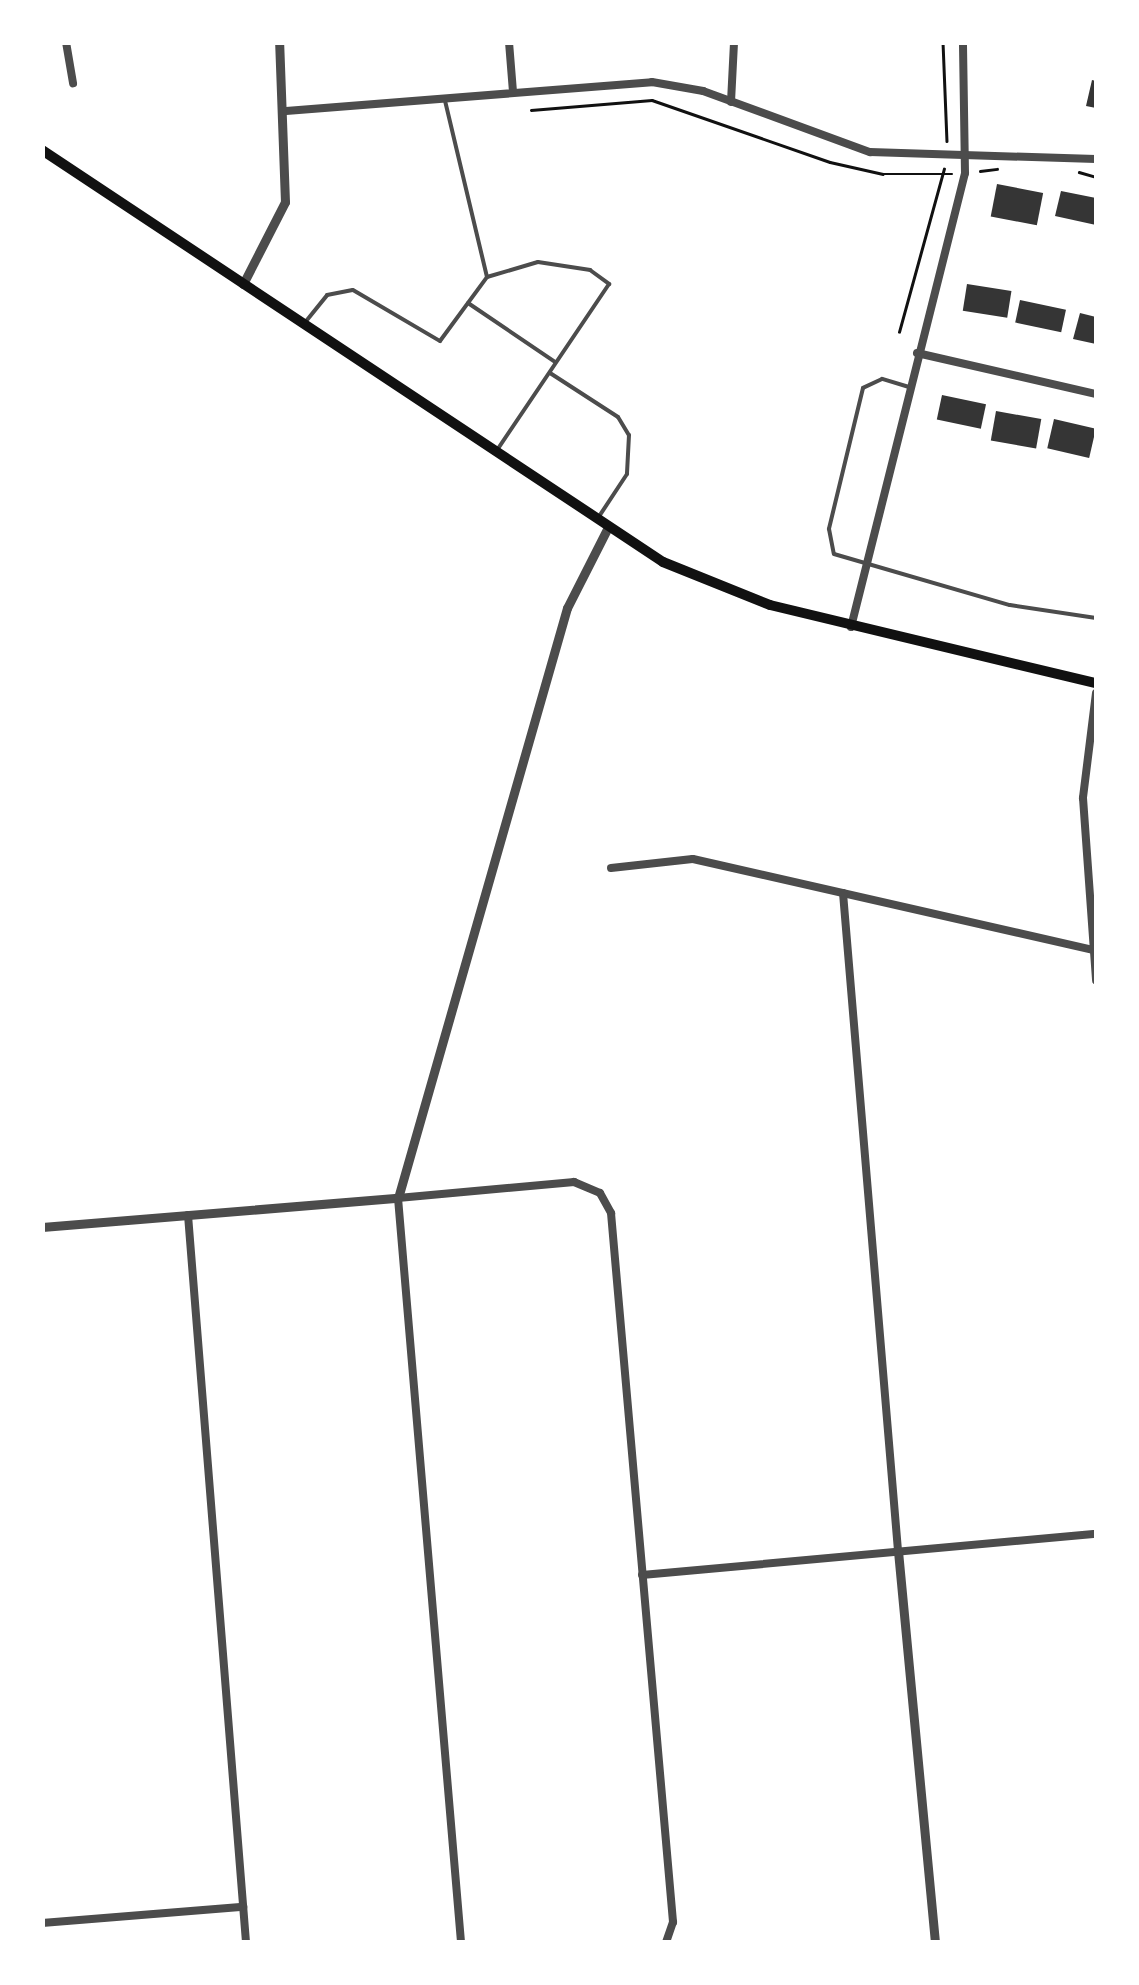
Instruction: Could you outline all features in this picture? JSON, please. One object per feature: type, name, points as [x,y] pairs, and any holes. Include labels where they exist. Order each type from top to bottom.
[{"type":"main road","points":[[42,150],[607,530],[737,594],[851,627],[1096,684]]},
{"type":"street","points":[[66,42],[73,83]]},
{"type":"street","points":[[243,284],[285,202],[286,110],[280,42]]},
{"type":"street","points":[[509,42],[513,92]]},
{"type":"street","points":[[731,102],[734,42]]},
{"type":"street","points":[[851,627],[967,153],[963,42]]},
{"type":"street","points":[[286,110],[652,82],[731,102],[840,145],[946,154],[1096,159]]},
{"type":"street","points":[[917,353],[1096,394]]},
{"type":"street","points":[[460,1942],[398,1198],[567,608],[607,530]]},
{"type":"street","points":[[1096,694],[1083,798],[1096,981]]},
{"type":"street","points":[[611,868],[694,859],[1094,950]]},
{"type":"street","points":[[843,893],[935,1942]]},
{"type":"street","points":[[42,1227],[574,1182],[595,1190],[611,1213],[673,1922],[666,1942]]},
{"type":"street","points":[[188,1215],[246,1942]]},
{"type":"street","points":[[642,1575],[1096,1534]]},
{"type":"street","points":[[42,1923],[244,1907]]},
{"type":"lane","points":[[444,98],[488,277]]},
{"type":"lane","points":[[304,325],[326,295],[353,290],[440,341],[488,277],[551,262],[609,284],[495,454]]},
{"type":"lane","points":[[468,303],[556,362]]},
{"type":"lane","points":[[550,373],[618,417],[629,435],[627,474],[596,522]]},
{"type":"lane","points":[[909,386],[882,379],[864,388],[829,529],[834,554],[1010,606],[1096,618]]},
{"type":"path","points":[[900,332],[946,154],[943,42]]},
{"type":"building","points":[[1092,80],[1096,81],[1096,108],[1086,106]]},
{"type":"building","points":[[997,184],[1043,193],[1037,225],[991,216]]},
{"type":"building","points":[[1061,191],[1096,198],[1096,225],[1055,216]]},
{"type":"building","points":[[967,284],[1011,291],[1007,318],[963,311]]},
{"type":"building","points":[[1020,300],[1066,310],[1061,332],[1015,322]]},
{"type":"building","points":[[1080,313],[1096,317],[1096,344],[1073,339]]},
{"type":"building","points":[[942,395],[986,404],[981,429],[937,419]]},
{"type":"building","points":[[996,411],[1041,419],[1036,449],[991,441]]},
{"type":"building","points":[[1054,419],[1096,429],[1089,458],[1047,448]]}]
